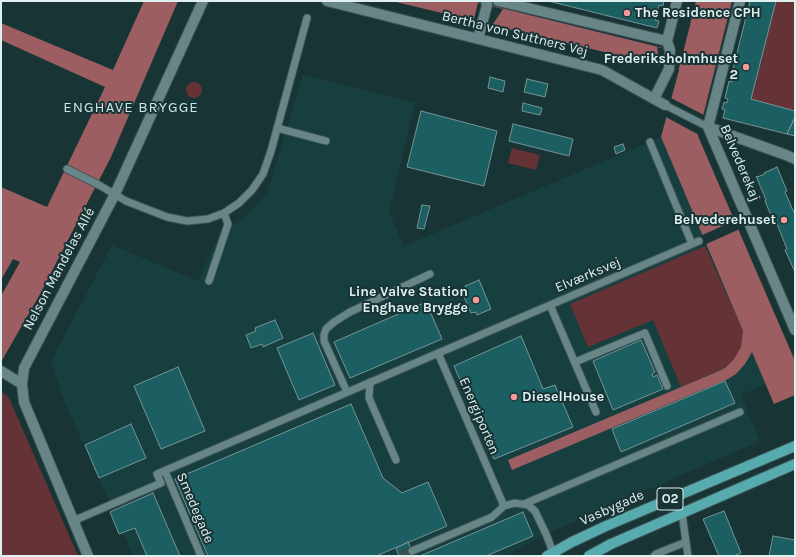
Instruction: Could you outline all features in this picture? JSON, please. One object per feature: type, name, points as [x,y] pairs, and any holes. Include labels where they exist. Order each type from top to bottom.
[{"type":"main road","name":"Vasbygade","points":[[551,555],[606,526],[795,446]]},
{"type":"main road","name":"O2","points":[[589,556],[611,544],[795,464]]},
{"type":"street","name":"Nelson Mandelas Allé","points":[[88,556],[24,402],[22,384],[24,368],[115,194],[203,1]]},
{"type":"street","name":"Bertha von Suttners Vej","points":[[327,1],[602,70],[665,105]]},
{"type":"street","name":"Belvederekaj","points":[[740,1],[711,110],[708,127],[744,221],[795,330]]},
{"type":"street","points":[[478,39],[481,24],[492,2],[668,46]]},
{"type":"street","points":[[654,99],[668,70],[668,46],[677,2]]},
{"type":"street","points":[[708,127],[795,159]]},
{"type":"street","points":[[1,371],[22,384]]},
{"type":"lane","points":[[67,169],[126,201],[168,217],[187,221],[208,219],[224,213],[239,203],[252,190],[263,174],[278,128],[307,18]]},
{"type":"lane","name":"Bertha von Suttners Vej","points":[[665,105],[708,127]]},
{"type":"lane","points":[[278,128],[326,141]]},
{"type":"lane","name":"Elværksvej","points":[[596,412],[550,305],[695,243],[650,142]]},
{"type":"lane","points":[[209,281],[228,224],[224,213]]},
{"type":"lane","points":[[347,392],[324,341],[326,330],[334,322],[350,312],[430,274]]},
{"type":"lane","points":[[73,521],[161,483],[157,474],[550,305]]},
{"type":"lane","points":[[575,362],[645,333],[667,386]]},
{"type":"lane","name":"Energiporten","points":[[438,353],[504,506]]},
{"type":"lane","points":[[370,382],[369,398],[396,460]]},
{"type":"lane","points":[[524,504],[740,412]]},
{"type":"lane","name":"Smedegade","points":[[165,471],[201,556]]},
{"type":"lane","points":[[412,551],[492,517],[504,506],[515,503],[528,505],[535,511],[546,534],[551,555]]},
{"type":"lane","points":[[682,513],[688,556]]},
{"type":"lane","points":[[654,556],[686,542]]},
{"type":"shaded area","points":[[144,1],[178,1],[111,157],[39,296],[1,362],[1,187],[47,207],[105,87],[1,40],[1,23],[113,70]]},
{"type":"shaded area","points":[[392,1],[473,1],[683,53],[696,1],[732,1],[698,136],[795,361],[795,395],[774,404],[752,352],[745,364],[736,374],[728,379],[512,470],[508,460],[725,368],[734,359],[741,347],[743,331],[661,137],[679,70]]},
{"type":"shaded area","points":[[776,1],[795,1],[795,111],[751,99]]},
{"type":"shaded area","points":[[303,75],[415,103],[389,212],[404,246],[661,137],[766,384],[741,395],[760,441],[546,534],[506,556],[133,556],[61,393],[51,361],[112,245],[198,281],[221,230],[233,225],[251,211],[267,193]]},
{"type":"shaded area","points":[[191,82],[197,82],[202,87],[200,96],[197,98],[191,98],[186,93],[186,87]]},
{"type":"shaded area","points":[[512,148],[540,155],[536,170],[508,163]]},
{"type":"shaded area","points":[[705,246],[743,331],[741,347],[734,359],[725,368],[681,387],[653,320],[588,347],[570,304]]},
{"type":"shaded area","points":[[1,391],[9,398],[78,556],[1,556]]},
{"type":"pier","points":[[478,3],[503,9],[491,27],[473,23]]},
{"type":"pier","points":[[657,47],[683,53],[678,72],[660,67]]},
{"type":"pier","points":[[671,98],[704,115],[699,135],[666,117]]},
{"type":"pier","points":[[736,220],[740,229],[704,245],[700,236]]},
{"type":"pier","points":[[13,259],[20,262],[1,296],[1,280]]},
{"type":"building","name":"The Residence CPH","points":[[548,1],[664,1],[663,6],[659,5],[655,20],[659,21],[657,28]]},
{"type":"building","name":"Frederiksholmhuset 2","points":[[750,1],[776,1],[751,99],[795,111],[795,117],[787,134],[723,118],[725,110],[722,109],[724,102],[727,103],[728,99],[725,98],[729,81],[732,82],[734,77],[731,76],[731,74],[734,75],[736,70],[733,69]]},
{"type":"building","points":[[490,77],[505,81],[503,92],[488,88]]},
{"type":"building","points":[[527,79],[548,84],[545,97],[524,92]]},
{"type":"building","points":[[523,103],[542,108],[540,115],[522,111]]},
{"type":"building","points":[[421,111],[497,131],[484,186],[407,167]]},
{"type":"building","points":[[795,117],[795,136],[787,134]]},
{"type":"building","points":[[513,124],[573,139],[569,156],[509,141]]},
{"type":"building","points":[[623,144],[625,150],[616,154],[614,147]]},
{"type":"building","name":"Belvederehuset","points":[[777,167],[787,191],[785,192],[795,215],[795,272],[785,250],[787,249],[777,224],[775,225],[756,176],[765,174],[764,173]]},
{"type":"building","points":[[422,205],[430,206],[424,229],[417,228]]},
{"type":"building","name":"Line Valve Station Enghave Brygge","points":[[479,280],[491,309],[477,315],[476,312],[471,313],[461,290],[466,289],[465,286]]},
{"type":"building","points":[[426,302],[442,339],[350,378],[334,342]]},
{"type":"building","points":[[275,320],[283,338],[263,347],[262,344],[251,348],[246,335],[256,331],[255,328]]},
{"type":"building","points":[[313,333],[335,385],[299,400],[277,348]]},
{"type":"building","name":"DieselHouse","points":[[521,336],[543,389],[555,385],[573,427],[494,459],[454,366]]},
{"type":"building","points":[[641,340],[655,372],[652,374],[653,377],[657,375],[663,389],[613,410],[593,361]]},
{"type":"building","points":[[178,367],[205,431],[161,449],[134,386]]},
{"type":"building","points":[[725,381],[735,403],[621,452],[612,429]]},
{"type":"building","points":[[351,404],[383,478],[402,493],[428,482],[447,526],[376,556],[208,556],[175,479]]},
{"type":"building","points":[[131,424],[146,458],[99,478],[85,445]]},
{"type":"building","points":[[153,493],[180,556],[147,556],[135,528],[119,534],[110,512]]},
{"type":"building","points":[[724,511],[741,553],[733,556],[719,556],[703,519]]},
{"type":"building","points":[[523,512],[533,536],[486,556],[420,556]]},
{"type":"building","points":[[773,536],[795,540],[795,556],[769,556]]},
{"type":"building","points":[[408,542],[414,556],[399,556],[396,548]]},
{"type":"tunnel","points":[[401,556],[412,551]]},
{"type":"place","name":"The Residence CPH","points":[[627,13]]},
{"type":"place","name":"Frederiksholmhuset 2","points":[[746,67]]},
{"type":"place","name":"Belvederehuset","points":[[784,220]]},
{"type":"place","name":"Line Valve Station Enghave Brygge","points":[[476,300]]},
{"type":"place","name":"DieselHouse","points":[[514,397]]},
{"type":"district","name":"ENGHAVE BRYGGE","points":[[131,108]]}]
